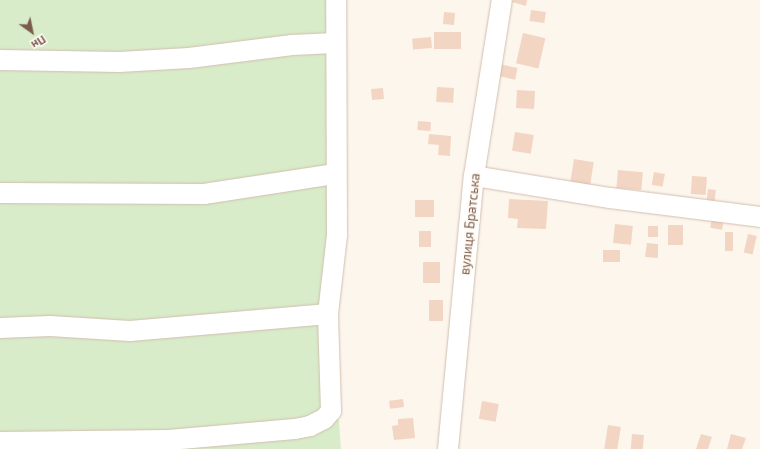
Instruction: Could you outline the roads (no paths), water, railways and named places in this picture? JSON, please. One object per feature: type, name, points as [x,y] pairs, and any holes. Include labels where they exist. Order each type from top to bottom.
[{"type":"street","points":[[0,442],[169,440],[310,426],[324,419],[331,411],[328,314],[336,235],[336,0]]},
{"type":"street","name":"вулиця Братська","points":[[448,449],[474,176],[502,0]]},
{"type":"street","points":[[0,60],[127,62],[189,58],[292,45],[335,43]]},
{"type":"street","points":[[0,194],[204,194],[335,174]]},
{"type":"street","points":[[474,176],[610,198],[760,217]]},
{"type":"street","points":[[0,328],[50,326],[130,331],[328,314]]}]
